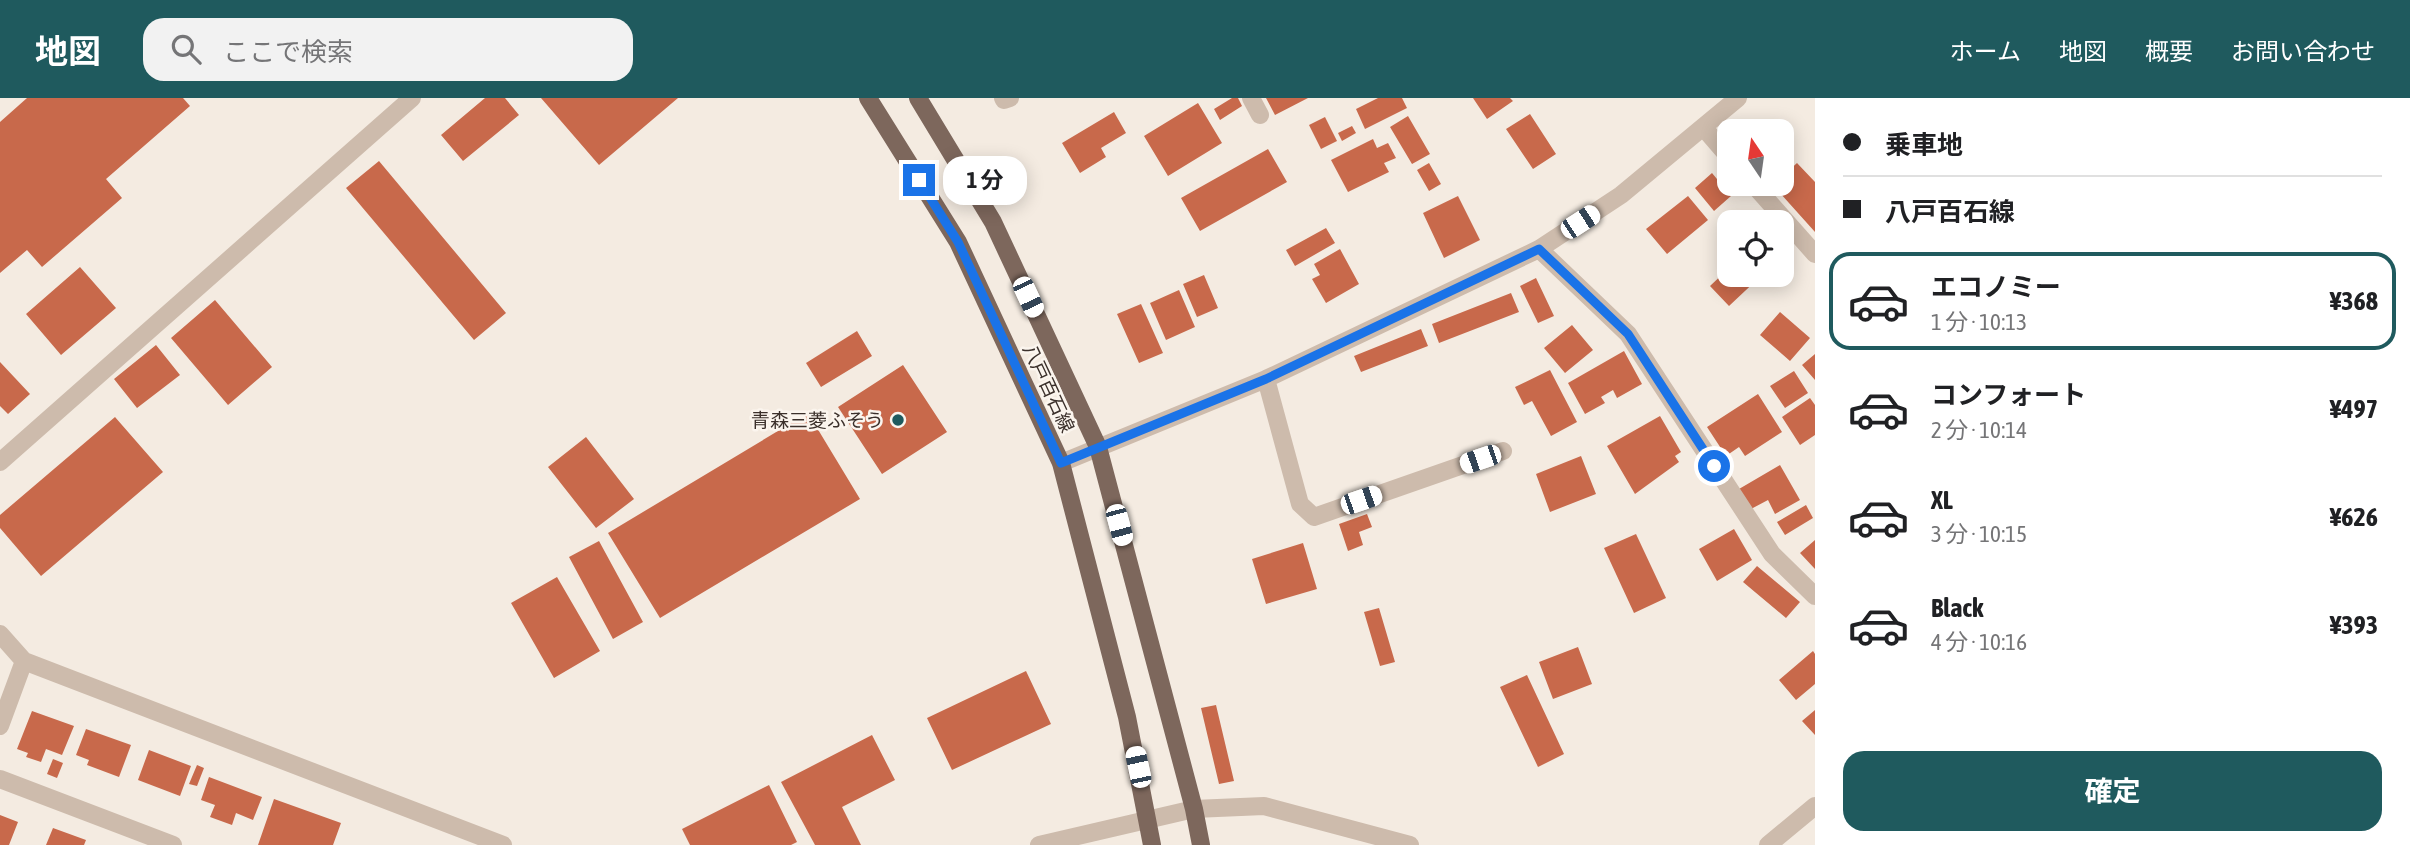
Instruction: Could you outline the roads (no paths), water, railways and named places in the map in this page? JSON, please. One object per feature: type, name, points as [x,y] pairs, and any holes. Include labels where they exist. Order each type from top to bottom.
[{"type":"main road","name":"八戸百石線","points":[[868,98],[958,242],[1061,463],[1127,717],[1152,845]]},
{"type":"main road","name":"八戸百石線","points":[[918,98],[993,222],[1098,447],[1194,809],[1200,845]]},
{"type":"street","points":[[0,462],[412,98]]},
{"type":"street","points":[[1003,98],[1010,98]]},
{"type":"street","points":[[1251,98],[1260,115]]},
{"type":"street","points":[[1061,463],[1266,379],[1539,249],[1621,195],[1738,98]]},
{"type":"street","points":[[1704,128],[1717,143]]},
{"type":"street","points":[[1764,196],[1815,254]]},
{"type":"street","points":[[1539,249],[1628,334],[1772,554],[1815,596]]},
{"type":"street","points":[[1266,379],[1300,504],[1314,517],[1503,451]]},
{"type":"street","points":[[0,634],[24,662],[478,841],[503,845]]},
{"type":"street","points":[[0,726],[24,662]]},
{"type":"street","points":[[0,779],[132,838],[173,845]]},
{"type":"street","points":[[1038,845],[1194,809],[1264,806],[1410,845]]},
{"type":"street","points":[[1768,845],[1815,806]]},
{"type":"place","name":"青森三菱ふそう","points":[[898,420]]}]
